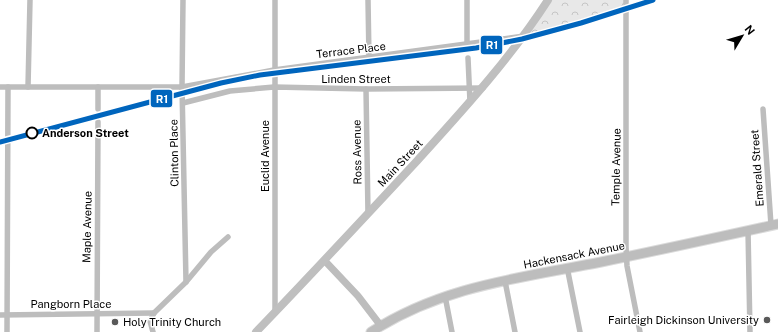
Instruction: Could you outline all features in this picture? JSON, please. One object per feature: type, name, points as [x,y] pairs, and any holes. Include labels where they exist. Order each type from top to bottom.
[{"type":"main road","name":"Main Street","points":[[256,332],[325,261],[484,88],[524,36],[548,0]]},
{"type":"main road","name":"Hackensack Avenue","points":[[371,332],[383,329],[407,311],[445,296],[567,267],[775,224]]},
{"type":"street","points":[[28,87],[30,0]]},
{"type":"street","name":"Clinton Place","points":[[183,0],[182,87],[186,282]]},
{"type":"street","name":"Euclid Avenue","points":[[275,0],[275,312]]},
{"type":"street","points":[[368,0],[369,58]]},
{"type":"street","points":[[467,0],[467,44]]},
{"type":"street","name":"Temple Avenue","points":[[626,0],[626,256],[640,332]]},
{"type":"street","name":"Terrace Place","points":[[182,87],[274,70],[524,36]]},
{"type":"street","points":[[468,58],[470,103]]},
{"type":"street","points":[[0,87],[182,87]]},
{"type":"street","points":[[7,332],[8,87]]},
{"type":"street","points":[[98,87],[98,109]]},
{"type":"street","name":"Linden Street","points":[[183,103],[230,91],[274,88],[366,90],[484,88]]},
{"type":"street","name":"Ross Avenue","points":[[366,90],[368,214]]},
{"type":"street","name":"Emerald Street","points":[[763,109],[775,224]]},
{"type":"street","name":"Maple Avenue","points":[[97,332],[98,122]]},
{"type":"street","points":[[748,230],[750,332]]},
{"type":"street","points":[[153,331],[150,321],[154,313],[186,282],[211,252],[228,238]]},
{"type":"street","points":[[325,261],[358,295],[383,329]]},
{"type":"street","points":[[567,267],[580,332]]},
{"type":"street","points":[[0,279],[7,279]]},
{"type":"street","points":[[505,281],[515,332]]},
{"type":"street","points":[[445,296],[452,332]]},
{"type":"street","name":"Pangborn Place","points":[[0,314],[154,313]]},
{"type":"green space","points":[[548,0],[626,0],[626,6],[522,39]]},
{"type":"transit line","name":"R1","points":[[0,142],[221,83],[260,75],[476,48],[522,39],[581,23],[653,0]]},
{"type":"place","name":"Anderson Street","points":[[32,133]]},
{"type":"place","name":"Fairleigh Dickinson University","points":[[767,320]]},
{"type":"place","name":"Holy Trinity Church","points":[[115,322]]}]
